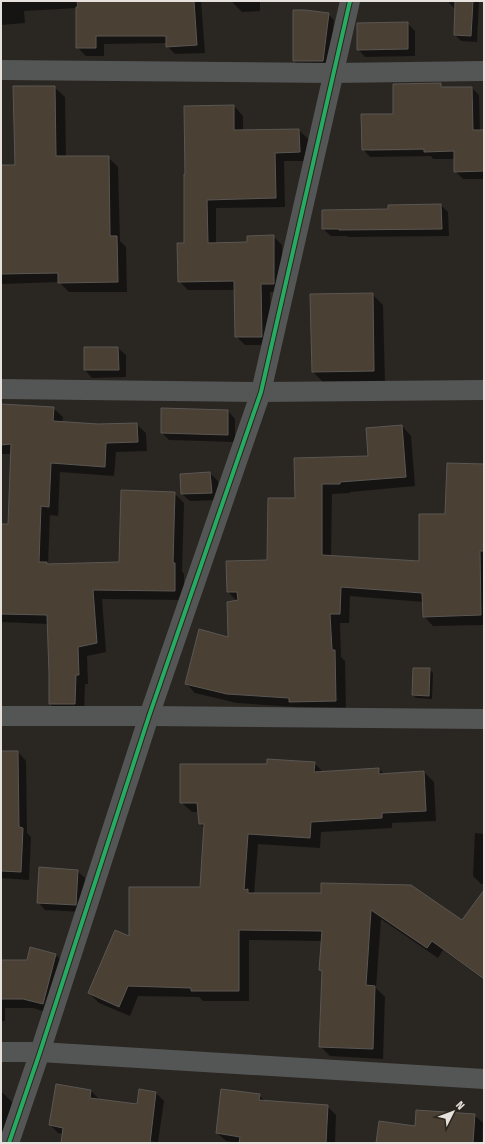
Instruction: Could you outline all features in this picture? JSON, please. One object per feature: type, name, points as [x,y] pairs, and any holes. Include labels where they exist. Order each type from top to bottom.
[{"type":"street","points":[[9,1143],[149,716],[261,392],[350,1]]},
{"type":"street","points":[[1,70],[333,73],[484,71]]},
{"type":"street","points":[[1,389],[261,392],[484,390]]},
{"type":"street","points":[[1,716],[484,719]]},
{"type":"street","points":[[1,1052],[40,1052],[484,1078]]},
{"type":"building","points":[[77,1],[194,1],[197,45],[166,47],[166,36],[96,36],[96,48],[76,48]]},
{"type":"building","points":[[455,1],[473,1],[471,36],[454,35]]},
{"type":"building","points":[[293,10],[329,13],[323,61],[293,61]]},
{"type":"building","points":[[408,22],[408,49],[357,50],[357,23]]},
{"type":"building","points":[[441,83],[441,87],[472,87],[473,130],[484,130],[484,171],[454,172],[454,151],[424,152],[424,149],[362,150],[361,114],[393,114],[393,84]]},
{"type":"building","points":[[13,86],[55,86],[56,156],[109,156],[110,236],[117,236],[118,282],[58,283],[58,273],[1,274],[1,165],[15,165]]},
{"type":"building","points":[[234,105],[234,130],[299,129],[300,152],[275,153],[276,198],[207,200],[208,243],[247,242],[247,236],[274,235],[274,284],[261,284],[262,337],[235,337],[234,281],[178,282],[177,243],[184,243],[184,106]]},
{"type":"building","points":[[441,204],[442,229],[322,229],[322,210],[388,209],[388,205]]},
{"type":"building","points":[[373,293],[374,371],[312,372],[310,294]]},
{"type":"building","points":[[84,347],[118,347],[119,370],[84,370]]},
{"type":"building","points":[[1,404],[54,407],[53,421],[98,424],[137,423],[138,442],[106,443],[105,467],[51,463],[49,507],[41,506],[39,562],[47,562],[47,564],[119,562],[121,490],[175,492],[173,563],[175,563],[175,591],[93,590],[97,643],[78,647],[79,675],[76,675],[75,704],[49,704],[47,615],[1,614],[1,524],[8,524],[11,444],[1,445]]},
{"type":"building","points":[[161,408],[228,410],[228,435],[161,433]]},
{"type":"building","points":[[402,425],[406,477],[340,482],[340,484],[322,484],[322,555],[419,561],[419,514],[445,514],[447,463],[484,464],[484,551],[480,551],[481,615],[423,617],[422,593],[341,587],[340,614],[330,614],[332,650],[335,650],[336,701],[289,702],[289,698],[227,694],[185,684],[199,629],[228,637],[227,602],[238,600],[237,592],[227,592],[226,561],[267,560],[268,498],[295,498],[294,458],[368,456],[366,428]]},
{"type":"building","points":[[210,472],[212,493],[181,494],[180,474]]},
{"type":"building","points":[[413,668],[430,668],[429,696],[412,695]]},
{"type":"building","points":[[1,751],[18,751],[19,827],[23,828],[21,872],[1,871]]},
{"type":"building","points":[[267,759],[315,762],[314,772],[379,768],[379,774],[424,771],[426,811],[382,813],[382,818],[311,822],[310,838],[248,834],[244,890],[248,889],[248,893],[321,893],[321,883],[411,885],[462,920],[484,890],[484,979],[432,941],[427,948],[371,910],[366,985],[375,986],[373,1049],[319,1047],[322,971],[319,970],[322,931],[239,930],[239,991],[191,991],[191,988],[128,986],[119,1007],[88,993],[115,930],[129,936],[129,887],[200,887],[204,824],[199,824],[197,803],[180,803],[180,764],[267,764]]},
{"type":"building","points":[[39,867],[78,870],[76,905],[37,903]]},
{"type":"building","points":[[30,947],[56,954],[43,1004],[23,999],[1,999],[1,960],[27,960]]},
{"type":"building","points":[[56,1084],[91,1090],[90,1098],[137,1104],[139,1089],[156,1092],[150,1143],[61,1143],[63,1128],[49,1125]]},
{"type":"building","points":[[221,1089],[260,1094],[259,1100],[328,1105],[326,1143],[239,1143],[240,1137],[216,1133]]},
{"type":"building","points":[[416,1110],[475,1114],[473,1143],[376,1143],[379,1121],[415,1126]]},
{"type":"cycle path","points":[[9,1143],[149,716],[261,392],[350,1]]}]
